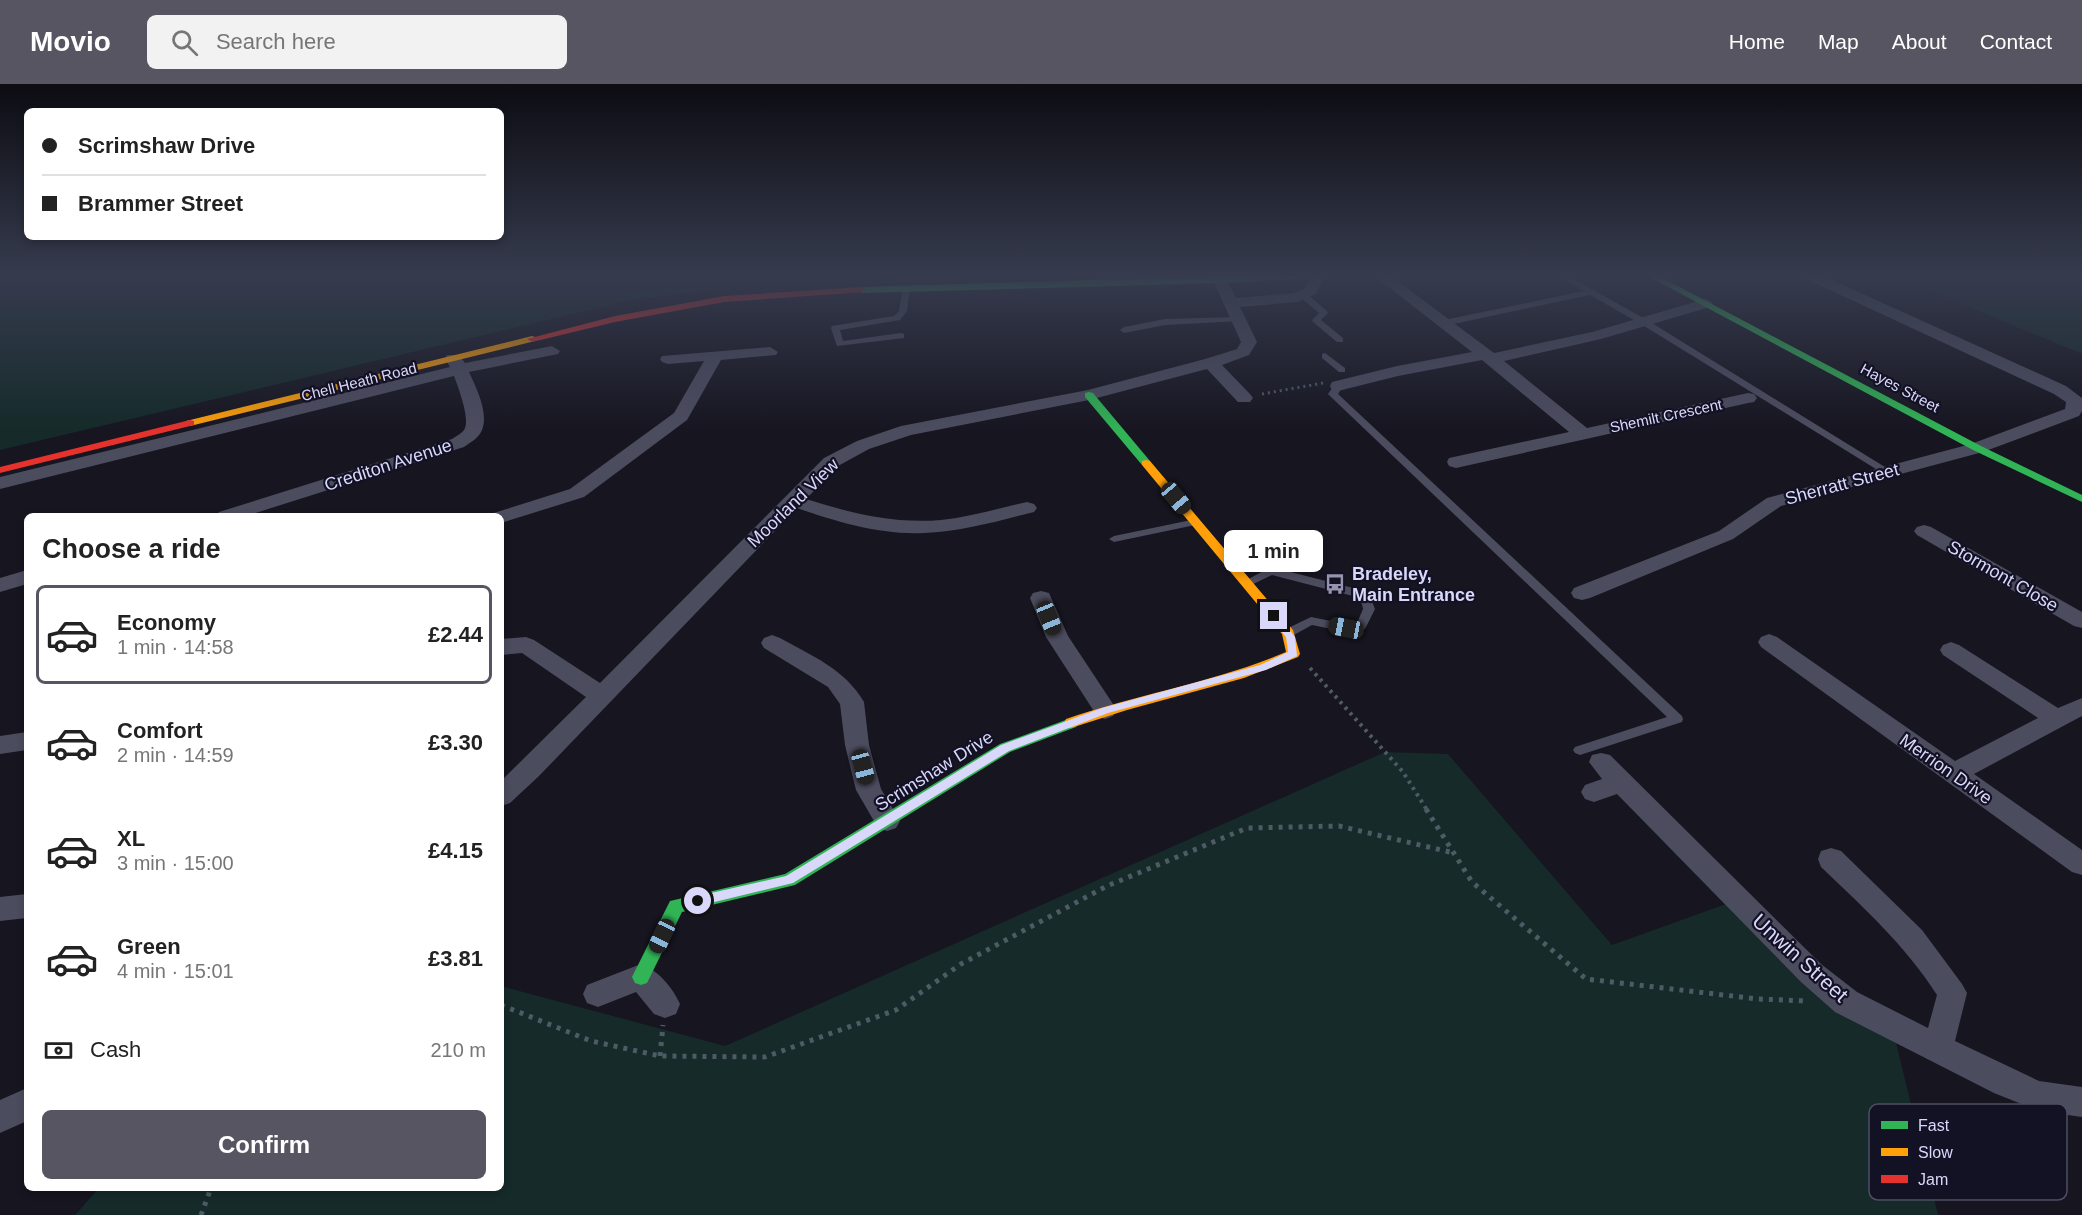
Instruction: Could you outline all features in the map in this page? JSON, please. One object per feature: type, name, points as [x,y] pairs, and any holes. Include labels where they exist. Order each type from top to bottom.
[{"type":"street","name":"Chell Heath Road","points":[[0,483],[457,364],[588,327]]},
{"type":"street","name":"Moorland View","points":[[504,793],[831,462],[863,445],[907,430],[1089,395],[1211,363],[1243,352],[1249,342],[1242,327]]},
{"type":"street","points":[[1449,327],[1583,434]]},
{"type":"street","points":[[1340,378],[1356,381],[1595,336],[1627,327]]},
{"type":"street","name":"Hayes Street","points":[[1750,327],[1977,448],[2082,499]]},
{"type":"street","name":"Sherratt Street","points":[[1582,593],[1725,535],[1774,502],[1977,448],[2073,412],[2075,400],[2060,390],[1922,327]]},
{"type":"street","name":"Chell Heath Road","points":[[0,470],[457,364],[552,351]]},
{"type":"street","points":[[668,359],[770,352]]},
{"type":"street","points":[[504,516],[577,494],[681,416],[716,356]]},
{"type":"street","points":[[1211,363],[1244,398]]},
{"type":"street","name":"Crediton Avenue","points":[[245,513],[290,506],[458,442],[473,432],[476,422],[457,364]]},
{"type":"street","points":[[1226,402],[1262,394]]},
{"type":"street","points":[[1089,395],[1288,633],[1293,650]]},
{"type":"street","name":"Shemilt Crescent","points":[[1456,462],[1748,398]]},
{"type":"street","points":[[793,501],[850,519],[898,528],[942,526],[1027,508]]},
{"type":"street","name":"Stormont Close","points":[[1923,531],[2082,621]]},
{"type":"street","points":[[0,585],[24,578]]},
{"type":"street","points":[[1041,598],[1057,637],[1105,710]]},
{"type":"street","name":"Merrion Drive","points":[[1769,642],[1802,675],[1952,774],[2082,864]]},
{"type":"street","points":[[772,643],[836,681],[852,702],[857,745],[869,790],[887,821]]},
{"type":"street","points":[[504,647],[526,645],[602,696]]},
{"type":"street","name":"Scrimshaw Drive","points":[[641,977],[676,906],[789,880],[1005,748],[1105,710],[1263,668],[1293,650]]},
{"type":"street","points":[[1952,650],[2055,718]]},
{"type":"street","points":[[1952,774],[2055,718],[2082,706]]},
{"type":"street","points":[[0,745],[24,741]]},
{"type":"street","name":"Unwin Street","points":[[1599,772],[1811,973],[1846,1002],[1938,1050],[2039,1096],[2082,1102]]},
{"type":"street","points":[[1831,859],[1914,940],[1938,969],[1952,993],[1938,1050]]},
{"type":"street","points":[[0,909],[24,906]]},
{"type":"street","points":[[598,994],[641,977],[665,1004]]},
{"type":"street","points":[[0,1118],[24,1106]]},
{"type":"lane","points":[[843,327],[836,328],[840,344],[901,336]]},
{"type":"lane","points":[[1124,330],[1141,327]]},
{"type":"lane","points":[[1324,327],[1340,340]]},
{"type":"lane","points":[[1652,327],[1888,472]]},
{"type":"lane","points":[[1325,356],[1340,378],[1333,394],[1677,719],[1599,772]]},
{"type":"lane","points":[[1114,539],[1196,522]]},
{"type":"lane","points":[[1247,583],[1271,571],[1357,593],[1367,602],[1369,609],[1361,626],[1346,628],[1311,621],[1288,633]]},
{"type":"path","points":[[1262,394],[1340,378]]},
{"type":"path","points":[[1293,650],[1402,772],[1472,882],[1586,979],[1758,999],[1846,1002]]},
{"type":"path","points":[[504,1006],[591,1041],[660,1056],[765,1057],[896,1010],[961,964],[1107,886],[1247,828],[1339,826],[1454,853]]},
{"type":"path","points":[[201,1215],[210,1191]]},
{"type":"green space","points":[[0,327],[519,327],[0,450]]},
{"type":"green space","points":[[2017,327],[2082,327],[2082,354]]},
{"type":"green space","points":[[1385,752],[1448,754],[1612,945],[1737,900],[1892,1026],[1911,1104],[1869,1104],[1869,1200],[1934,1200],[1938,1215],[75,1215],[96,1191],[504,1191],[504,987],[725,1046]]},
{"type":"traffic: fast","points":[[1748,327],[1977,448],[2082,499]]},
{"type":"traffic: fast","points":[[1089,395],[1146,463]]},
{"type":"traffic: fast","points":[[641,977],[676,906],[789,880],[1005,748],[1071,723]]},
{"type":"traffic: slow","points":[[190,423],[532,339]]},
{"type":"traffic: slow","points":[[1071,723],[1099,713],[1239,675],[1293,654],[1288,633],[1146,463]]},
{"type":"traffic: jam","points":[[532,339],[583,327]]},
{"type":"traffic: jam","points":[[0,470],[190,423]]},
{"type":"place","name":"Bradeley, Main Entrance","points":[[1335,584]]},
{"type":"route","points":[[698,901],[789,880],[1005,748],[1105,710],[1263,668],[1293,654],[1290,637],[1274,616]]}]
